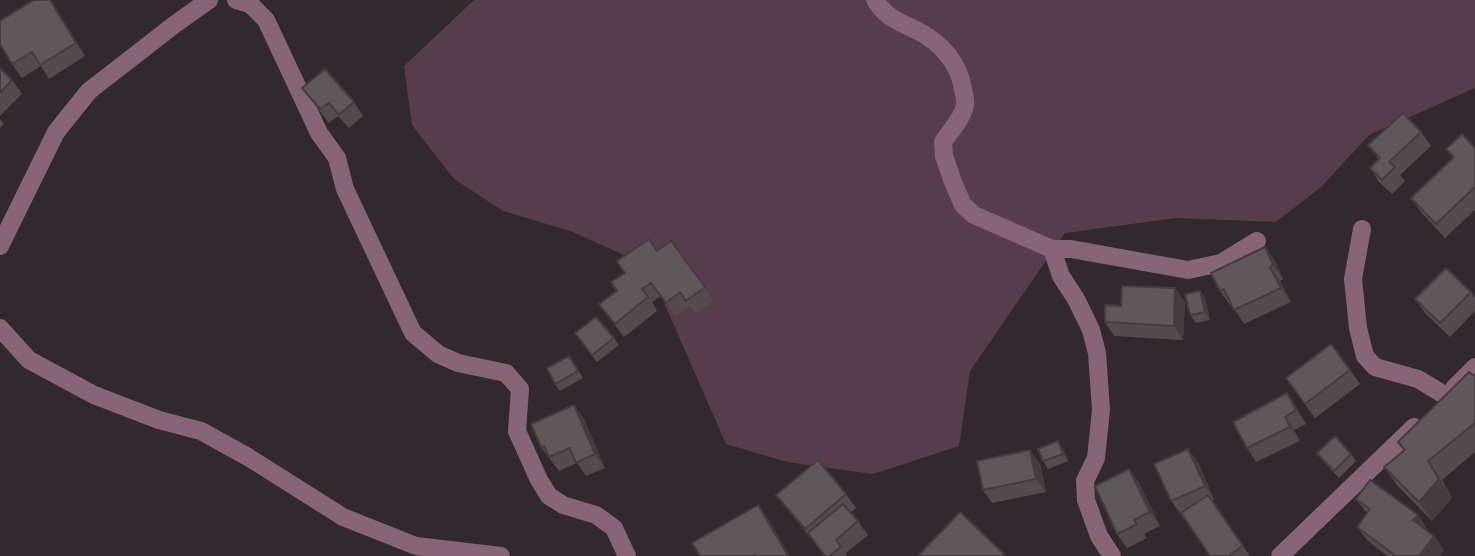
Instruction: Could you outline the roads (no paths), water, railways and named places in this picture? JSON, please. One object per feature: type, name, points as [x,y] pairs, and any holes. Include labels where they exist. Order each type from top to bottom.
[{"type":"street","points":[[0,246],[56,132],[89,91],[209,0]]},
{"type":"street","points":[[236,0],[250,4],[266,20],[319,133],[337,158],[345,189],[413,333],[438,354],[458,363],[506,373],[520,389],[517,431],[549,496],[564,505],[596,515],[614,527],[627,556]]},
{"type":"street","points":[[875,0],[880,8],[897,22],[936,43],[953,60],[961,75],[965,104],[960,117],[943,142],[944,156],[963,205],[974,215],[1052,249],[1071,249],[1188,270],[1221,263],[1257,242]]},
{"type":"street","points":[[1362,229],[1353,279],[1358,328],[1365,356],[1374,367],[1418,379],[1436,406]]},
{"type":"street","points":[[1052,249],[1061,276],[1091,330],[1097,353],[1101,410],[1096,458],[1085,481],[1086,500],[1099,536],[1112,556]]},
{"type":"street","points":[[0,328],[29,360],[94,395],[159,420],[201,431],[344,517],[416,546],[501,556]]},
{"type":"street","points":[[1280,556],[1475,367]]}]
